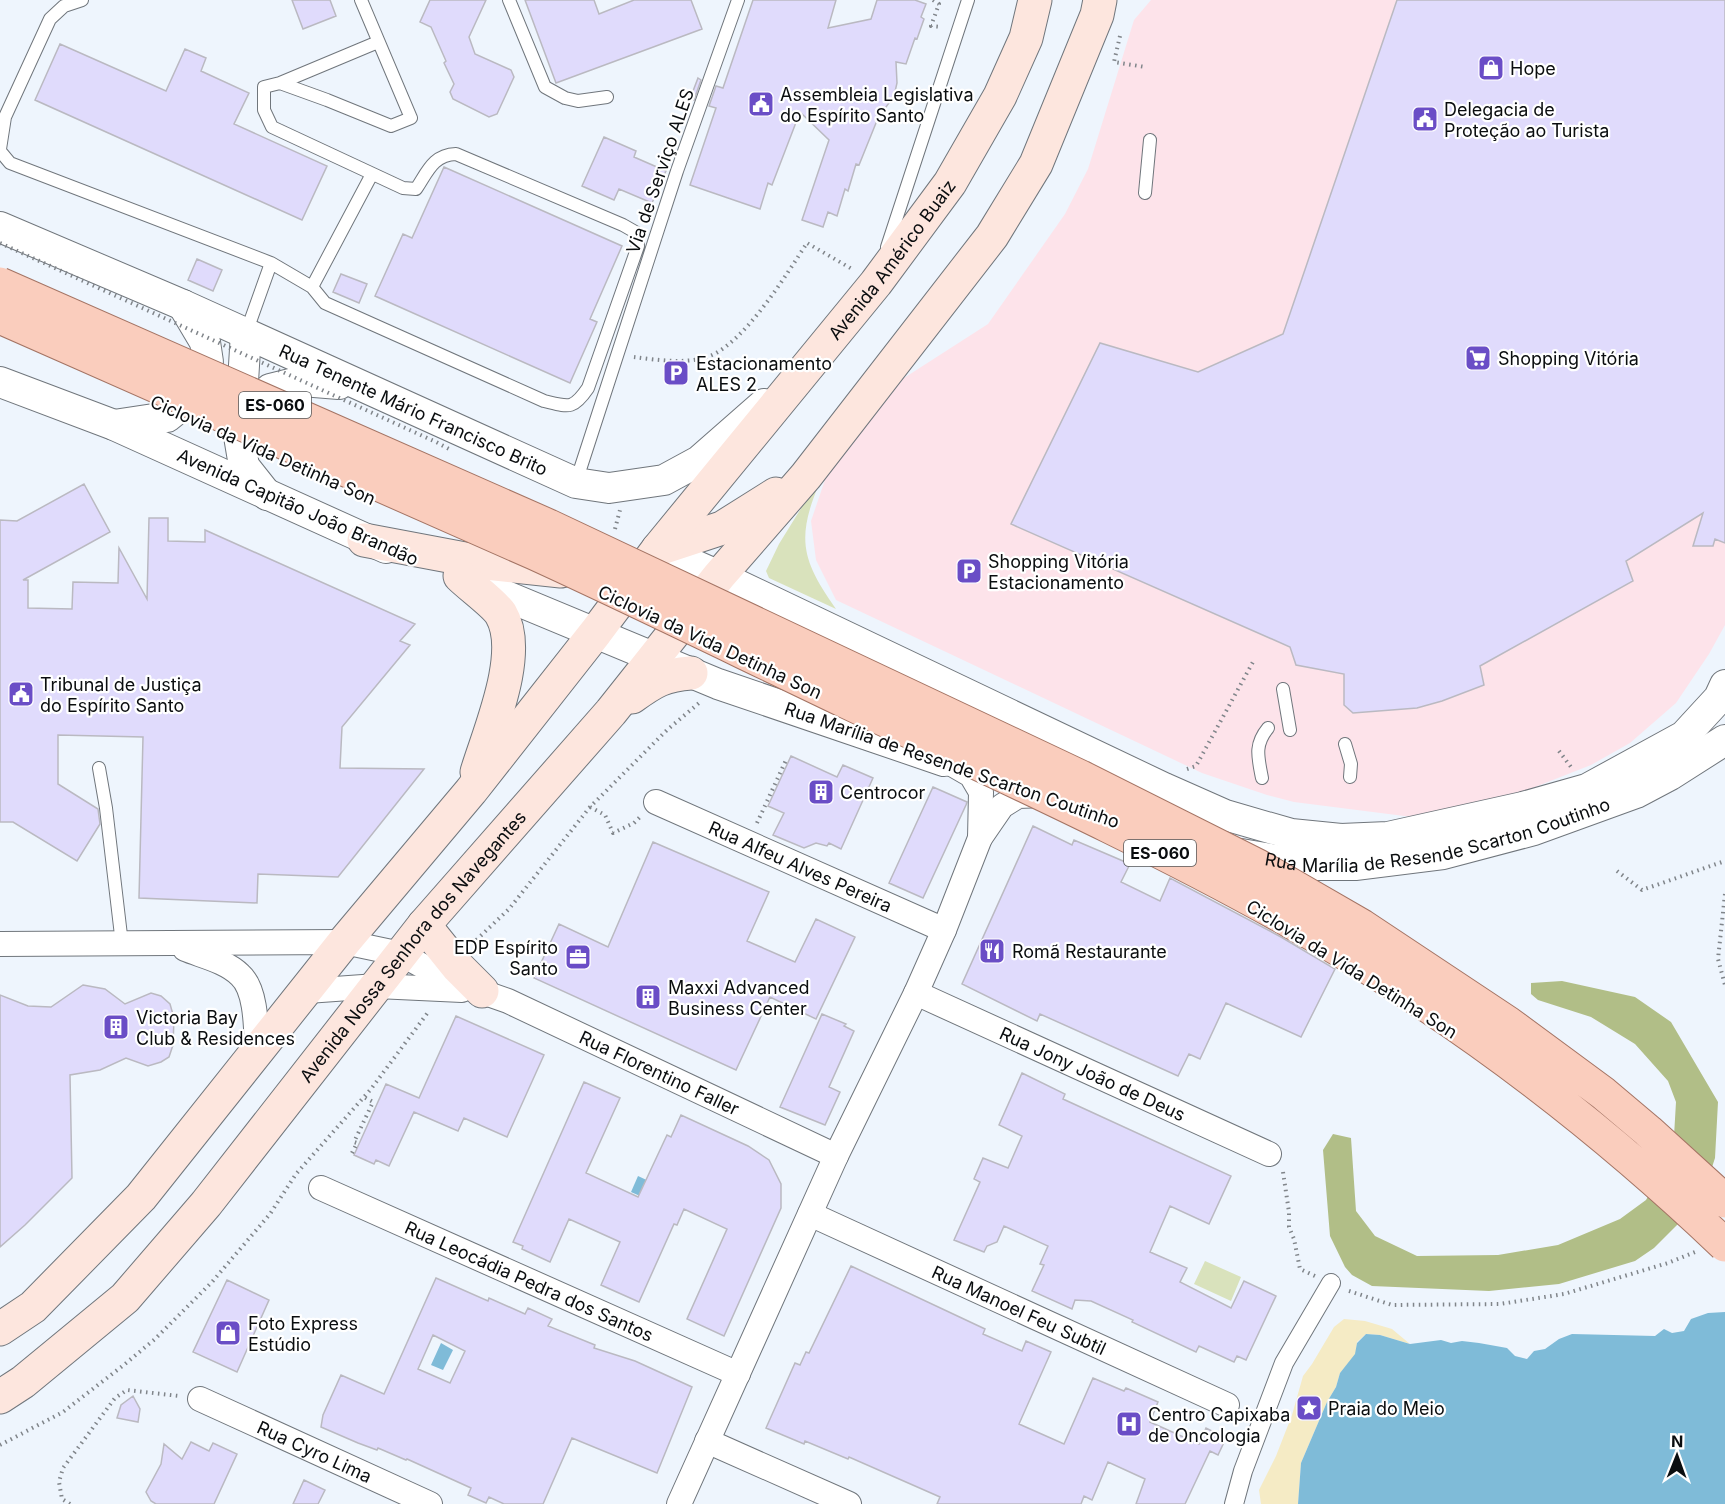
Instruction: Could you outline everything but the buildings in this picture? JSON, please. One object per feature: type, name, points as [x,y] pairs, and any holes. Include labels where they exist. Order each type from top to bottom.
[{"type":"main road","name":"Avenida Américo Buaiz","points":[[658,549],[876,282],[950,183],[1000,96],[1026,38],[1035,0]]},
{"type":"main road","points":[[364,540],[486,563],[561,571],[658,549],[722,528],[806,476],[992,236],[1036,164],[1097,15],[1100,0]]},
{"type":"main road","name":"ES-060","points":[[0,284],[549,526],[1081,777],[1258,866],[1362,926],[1508,1023],[1603,1093],[1725,1201]]},
{"type":"main road","name":"ES-060","points":[[0,317],[537,555],[1067,806],[1243,895],[1345,954],[1489,1049],[1600,1133],[1711,1248]]},
{"type":"main road","name":"Avenida Nossa Senhora dos Navegantes","points":[[0,1397],[23,1382],[125,1298],[213,1195],[424,925],[611,712],[719,576],[806,476]]},
{"type":"main road","points":[[0,1329],[33,1307],[141,1197],[344,942],[471,791],[658,549]]},
{"type":"main road","points":[[460,576],[501,613],[509,636],[508,663],[502,692],[471,791]]},
{"type":"main road","points":[[611,712],[653,681],[669,675],[705,679]]},
{"type":"main road","points":[[424,925],[449,978],[482,991]]},
{"type":"street","name":"Rua Tenente Mário Francisco Brito","points":[[0,227],[183,305],[576,483],[609,488],[664,480],[699,460],[808,366]]},
{"type":"street","points":[[114,425],[167,417],[193,396],[208,362],[205,342],[183,305]]},
{"type":"street","points":[[246,333],[239,436],[244,466],[268,496]]},
{"type":"street","points":[[239,436],[247,412],[270,389],[302,381],[357,385]]},
{"type":"street","name":"Avenida Capitão João Brandão","points":[[0,382],[114,425],[364,540],[460,576],[596,632]]},
{"type":"street","name":"Rua Marília de Resende Scarton Coutinho","points":[[658,549],[1164,788],[1225,815],[1291,834],[1341,838],[1388,837],[1523,807],[1587,789],[1684,736],[1719,698],[1725,686]]},
{"type":"street","name":"Rua Marília de Resende Scarton Coutinho","points":[[596,632],[705,679],[1045,795],[1167,840],[1305,865],[1355,866],[1443,854],[1534,830],[1636,793],[1670,775],[1725,740]]},
{"type":"street","points":[[952,764],[971,775],[981,792],[980,838]]},
{"type":"street","points":[[679,1504],[836,1156],[916,993],[944,930],[980,838],[1002,806],[1017,796],[1045,795]]},
{"type":"street","name":"Rua Alfeu Alves Pereira","points":[[656,802],[944,930]]},
{"type":"street","name":"Rua Florentino Faller","points":[[0,944],[344,942],[401,954],[448,980],[508,1001],[836,1156]]},
{"type":"street","points":[[171,944],[222,963],[241,975],[252,997],[257,1052]]},
{"type":"street","points":[[307,991],[449,978]]},
{"type":"street","name":"Rua Jony João de Deus","points":[[916,993],[1269,1154]]},
{"type":"street","name":"Rua Leocádia Pedra dos Santos","points":[[321,1188],[738,1374]]},
{"type":"street","name":"Rua Manoel Feu Subtil","points":[[810,1214],[1227,1405]]},
{"type":"street","points":[[1234,1504],[1243,1471],[1284,1363],[1331,1283]]},
{"type":"street","name":"Rua Cyro Lima","points":[[200,1399],[430,1504]]},
{"type":"street","points":[[708,1441],[849,1504]]},
{"type":"lane","points":[[82,0],[64,6],[50,19],[5,117],[0,150],[10,163],[271,263],[312,287],[325,303],[544,401],[566,406],[579,401],[588,388],[638,246],[637,233],[456,154],[444,154],[435,161],[416,189],[403,188],[272,127],[264,110],[264,87],[280,83],[378,42]]},
{"type":"lane","points":[[280,83],[391,126],[411,118],[361,0]]},
{"type":"lane","points":[[509,0],[545,87],[565,98],[579,102],[607,97]]},
{"type":"lane","name":"Via de Serviço ALES","points":[[576,483],[684,153],[738,0]]},
{"type":"lane","points":[[876,282],[968,0]]},
{"type":"lane","points":[[1145,193],[1150,140]]},
{"type":"lane","points":[[312,287],[372,174]]},
{"type":"lane","points":[[246,333],[271,263]]},
{"type":"lane","points":[[1283,689],[1290,730]]},
{"type":"lane","points":[[1262,778],[1258,746],[1268,728]]},
{"type":"lane","points":[[1345,744],[1350,754],[1350,777]]},
{"type":"lane","points":[[99,768],[106,808],[110,902],[122,944]]},
{"type":"path","points":[[933,0],[939,4],[932,26],[958,30]]},
{"type":"path","points":[[1114,62],[1145,67]]},
{"type":"path","points":[[618,355],[677,362],[712,355],[742,333],[785,278],[807,243],[876,282]]},
{"type":"path","points":[[1196,766],[1253,662]]},
{"type":"path","points":[[0,1445],[63,1412],[155,1339],[212,1282],[270,1214],[296,1174],[364,1097],[432,1007],[466,950],[509,909],[590,807],[667,730],[705,679]]},
{"type":"path","points":[[747,843],[787,758]]},
{"type":"path","points":[[590,807],[605,816],[613,833],[634,823],[656,802]]},
{"type":"path","points":[[1617,871],[1642,890],[1725,861]]},
{"type":"path","points":[[1725,894],[1718,959],[1725,985]]},
{"type":"path","points":[[352,1153],[357,1143],[354,1142],[373,1102],[364,1097]]},
{"type":"path","points":[[1269,1154],[1283,1172],[1289,1227],[1300,1269],[1358,1296],[1392,1305],[1500,1304],[1564,1294],[1711,1248]]},
{"type":"path","points":[[70,1504],[62,1499],[59,1482],[63,1468],[115,1398],[127,1390],[200,1399]]},
{"type":"shaded area","points":[[1151,0],[1725,0],[1725,625],[1709,654],[1676,703],[1630,743],[1591,765],[1530,789],[1481,806],[1420,818],[1294,802],[1202,773],[836,600],[816,560],[811,521],[827,474],[904,378],[988,324],[1065,214],[1088,169],[1134,20]]},
{"type":"green space","points":[[819,484],[807,520],[806,549],[816,577],[836,609],[769,578],[766,571],[779,544],[813,489]]},
{"type":"green space","points":[[1562,981],[1635,997],[1671,1022],[1718,1102],[1715,1158],[1701,1201],[1654,1248],[1635,1261],[1559,1284],[1489,1291],[1372,1286],[1352,1275],[1345,1267],[1330,1236],[1323,1150],[1333,1134],[1351,1138],[1356,1211],[1375,1236],[1417,1256],[1498,1255],[1558,1245],[1620,1219],[1646,1200],[1673,1153],[1676,1102],[1668,1081],[1635,1044],[1591,1017],[1538,1000],[1531,994],[1531,983]]},
{"type":"green space","points":[[1205,1261],[1241,1277],[1231,1301],[1194,1284]]},
{"type":"sand","name":"Praia do Meio","points":[[1344,1319],[1365,1321],[1392,1329],[1410,1344],[1380,1335],[1366,1334],[1357,1342],[1356,1354],[1340,1373],[1336,1387],[1327,1402],[1301,1463],[1298,1504],[1261,1504],[1259,1490],[1276,1456],[1292,1415],[1303,1376],[1334,1327]]},
{"type":"water","points":[[638,1176],[683,1197],[676,1212],[631,1192]]},
{"type":"water","points":[[1725,1312],[1725,1504],[1298,1504],[1301,1463],[1327,1402],[1336,1387],[1340,1373],[1355,1354],[1357,1343],[1366,1334],[1380,1335],[1410,1344],[1441,1340],[1451,1343],[1462,1341],[1479,1343],[1507,1348],[1515,1356],[1527,1359],[1534,1351],[1545,1349],[1559,1339],[1572,1334],[1655,1336],[1664,1329],[1672,1333],[1684,1331],[1691,1319],[1708,1313]]},
{"type":"water","points":[[441,1343],[453,1350],[443,1370],[431,1365]]},
{"type":"place","name":"Hope","points":[[1491,68]]},
{"type":"place","name":"Assembleia Legislativa do Espírito Santo","points":[[761,104]]},
{"type":"place","name":"Delegacia de Proteção ao Turista","points":[[1425,119]]},
{"type":"place","name":"Shopping Vitória","points":[[1478,358]]},
{"type":"place","name":"Estacionamento ALES 2","points":[[676,373]]},
{"type":"place","name":"Shopping Vitória Estacionamento","points":[[969,571]]},
{"type":"place","name":"Tribunal de Justiça do Espírito Santo","points":[[21,694]]},
{"type":"place","name":"Centrocor","points":[[821,792]]},
{"type":"place","name":"Romã Restaurante","points":[[992,951]]},
{"type":"place","name":"EDP Espírito Santo","points":[[578,957]]},
{"type":"place","name":"Maxxi Advanced Business Center","points":[[648,997]]},
{"type":"place","name":"Victoria Bay Club & Residences","points":[[116,1027]]},
{"type":"place","name":"Foto Express Estúdio","points":[[228,1333]]},
{"type":"place","name":"Praia do Meio","points":[[1309,1408]]},
{"type":"place","name":"Centro Capixaba de Oncologia","points":[[1129,1424]]}]
